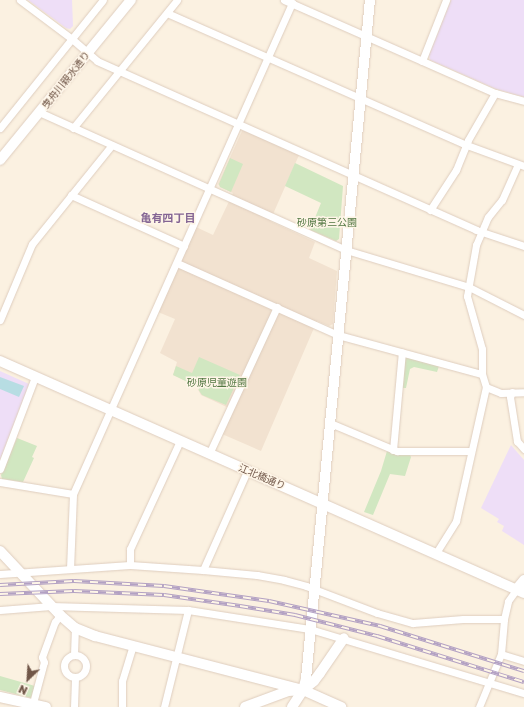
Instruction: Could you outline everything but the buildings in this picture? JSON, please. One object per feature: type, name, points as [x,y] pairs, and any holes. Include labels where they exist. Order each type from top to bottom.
[{"type":"street","points":[[20,0],[97,60],[430,210],[481,231],[524,246]]},
{"type":"street","points":[[0,128],[104,0]]},
{"type":"street","name":"曳舟川親水通り","points":[[0,160],[131,0]]},
{"type":"street","points":[[73,128],[118,70],[178,0]]},
{"type":"street","points":[[284,0],[495,93],[524,101]]},
{"type":"street","points":[[292,707],[303,690],[306,680],[370,0]]},
{"type":"street","points":[[422,61],[446,0]]},
{"type":"street","points":[[70,569],[73,494],[292,3]]},
{"type":"street","points":[[167,12],[466,145],[521,165],[502,200],[488,217],[476,246],[467,296],[482,349],[482,374],[486,387],[456,521],[436,553]]},
{"type":"street","points":[[430,210],[456,170],[466,145],[495,93]]},
{"type":"street","points":[[39,112],[346,250],[469,286],[524,315]]},
{"type":"street","points":[[0,320],[32,244],[112,146]]},
{"type":"street","points":[[71,195],[184,246]]},
{"type":"street","points":[[177,262],[338,335],[482,374]]},
{"type":"street","points":[[209,454],[277,307]]},
{"type":"street","points":[[393,450],[402,352]]},
{"type":"street","name":"江北橋通り","points":[[0,361],[436,553],[520,592]]},
{"type":"street","points":[[0,469],[35,376]]},
{"type":"street","points":[[486,387],[501,393],[511,394],[524,392]]},
{"type":"street","points":[[511,394],[517,442],[524,449]]},
{"type":"street","points":[[330,424],[393,450],[472,451]]},
{"type":"street","points":[[130,565],[130,549],[180,441]]},
{"type":"street","points":[[203,570],[247,470]]},
{"type":"street","points":[[0,482],[73,494]]},
{"type":"street","points":[[0,551],[51,606],[75,628],[95,636],[303,690],[341,707]]},
{"type":"street","points":[[0,574],[130,565],[203,570],[256,575],[284,580],[377,613],[413,624],[463,619],[504,619]]},
{"type":"street","points":[[479,707],[501,654],[504,619],[508,601],[520,592],[524,580]]},
{"type":"street","points":[[0,610],[51,606],[188,610],[310,629],[524,693]]},
{"type":"street","points":[[164,707],[188,610]]},
{"type":"street","points":[[33,703],[44,662],[42,657],[54,622],[60,615]]},
{"type":"street","points":[[74,656],[75,628]]},
{"type":"street","points":[[245,707],[288,691],[303,690],[314,681],[344,638]]},
{"type":"street","points":[[122,707],[121,687],[133,646]]},
{"type":"street","points":[[501,654],[524,661]]},
{"type":"street","points":[[74,656],[82,658],[85,664],[84,672],[75,677],[68,675],[64,667],[66,660],[74,656]]},
{"type":"street","points":[[74,707],[75,677]]},
{"type":"street","points":[[0,696],[46,707]]},
{"type":"shaded area","points":[[28,0],[72,0],[73,26],[70,29],[66,28]]},
{"type":"shaded area","points":[[451,0],[524,0],[524,97],[496,89],[430,60],[429,55]]},
{"type":"shaded area","points":[[242,131],[299,155],[270,221],[315,242],[309,258],[337,271],[333,324],[329,326],[317,321],[261,451],[222,434],[233,410],[201,395],[196,386],[173,375],[177,362],[160,353],[175,319],[158,312],[196,227],[213,235],[233,193],[220,187],[218,184]]},
{"type":"shaded area","points":[[0,371],[29,384],[0,460]]},
{"type":"shaded area","points":[[511,445],[524,460],[524,545],[502,531],[504,526],[497,522],[499,519],[481,508]]},
{"type":"green space","points":[[230,158],[243,164],[231,192],[220,187],[219,184]]},
{"type":"green space","name":"砂原第三公園","points":[[295,163],[343,186],[339,239],[336,241],[310,230],[321,203],[285,186]]},
{"type":"green space","points":[[406,356],[439,366],[437,372],[414,367],[410,369],[406,388],[402,388]]},
{"type":"green space","name":"砂原児童遊園","points":[[199,357],[240,375],[226,405],[202,395],[196,386],[173,375],[176,366],[192,373]]},
{"type":"green space","points":[[17,438],[37,446],[32,457],[34,458],[23,482],[2,479],[1,475]]},
{"type":"green space","points":[[387,451],[397,455],[410,455],[411,457],[405,476],[390,474],[373,515],[364,512],[381,471]]},
{"type":"green space","points":[[0,676],[35,686],[31,698],[0,690]]},
{"type":"water","points":[[0,377],[24,386],[19,397],[0,389]]},
{"type":"railway","points":[[0,585],[74,581],[164,586],[269,601],[380,626],[524,671]]},
{"type":"railway","points":[[0,594],[74,591],[164,595],[295,615],[377,636],[524,682]]},
{"type":"district","name":"亀有四丁目","points":[[168,218]]}]
